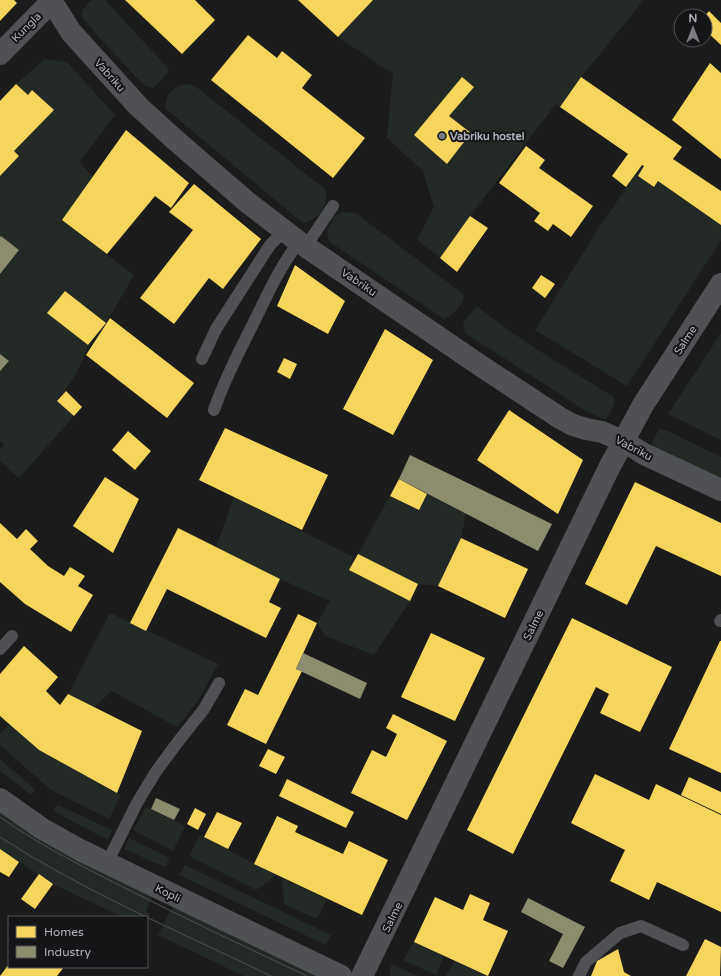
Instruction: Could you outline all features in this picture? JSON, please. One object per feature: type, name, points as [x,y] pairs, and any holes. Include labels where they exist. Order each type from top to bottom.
[{"type":"street","name":"Kungla","points":[[0,54],[52,0]]},
{"type":"street","name":"Vabriku","points":[[52,0],[71,32],[138,106],[247,202],[297,240],[481,366],[560,418],[573,425],[602,432],[644,454],[721,490]]},
{"type":"street","name":"Salme","points":[[362,976],[609,468],[643,405],[721,284]]},
{"type":"street","name":"Kopli","points":[[0,799],[41,828],[107,863],[341,976]]},
{"type":"lane","points":[[214,410],[222,387],[297,240],[334,206]]},
{"type":"lane","points":[[202,359],[216,329],[270,246],[297,240]]},
{"type":"lane","points":[[0,649],[12,636]]},
{"type":"lane","points":[[107,863],[137,803],[155,773],[204,709],[219,683]]},
{"type":"lane","points":[[579,976],[586,962],[620,933],[641,926],[683,945]]},
{"type":"shaded area","points":[[92,0],[105,0],[167,67],[169,70],[167,74],[153,88],[145,86],[102,41],[82,17],[83,9]]},
{"type":"shaded area","points":[[373,0],[644,0],[581,77],[560,107],[556,104],[470,216],[440,258],[417,240],[434,207],[423,171],[387,138],[393,74],[338,37]],"holes":[[[462,77],[474,87],[449,116],[471,133],[447,164],[415,135]]]},
{"type":"shaded area","points":[[45,59],[67,62],[115,115],[79,162],[93,177],[62,220],[134,275],[106,323],[65,291],[48,313],[88,345],[76,374],[57,400],[74,416],[19,478],[0,461],[0,450],[4,445],[0,441],[0,371],[8,361],[0,354],[0,176],[19,156],[14,151],[53,110],[33,90],[28,95],[16,84]]},
{"type":"shaded area","points":[[189,84],[195,86],[325,189],[326,201],[322,211],[313,219],[303,223],[166,109],[167,98],[171,91],[179,86]]},
{"type":"shaded area","points":[[642,165],[644,166],[638,176],[654,187],[658,181],[721,225],[721,240],[627,386],[535,330],[600,226]]},
{"type":"shaded area","points":[[343,212],[356,213],[462,293],[464,298],[461,305],[450,316],[444,319],[330,242],[327,234],[329,225],[335,215]]},
{"type":"shaded area","points":[[477,306],[527,343],[614,397],[613,406],[606,419],[602,419],[586,411],[465,333],[463,323]]},
{"type":"shaded area","points":[[721,333],[721,440],[668,414]]},
{"type":"shaded area","points":[[659,429],[668,431],[721,457],[721,480],[656,449],[652,443]]},
{"type":"shaded area","points":[[427,494],[466,514],[461,538],[438,586],[418,584],[358,554],[390,496],[418,510]]},
{"type":"shaded area","points":[[234,497],[353,557],[350,570],[410,601],[374,655],[325,636],[317,623],[330,601],[280,579],[216,547]]},
{"type":"shaded area","points":[[110,613],[218,664],[197,702],[177,727],[112,691],[94,707],[68,694]]},
{"type":"shaded area","points":[[9,725],[39,750],[121,795],[109,819],[51,790],[0,745],[0,733]]},
{"type":"shaded area","points":[[0,759],[35,789],[31,795],[0,771]]},
{"type":"shaded area","points":[[58,805],[112,830],[108,840],[53,811]]},
{"type":"shaded area","points":[[146,807],[185,826],[173,851],[133,830]]},
{"type":"shaded area","points":[[0,810],[153,895],[146,912],[150,913],[148,916],[120,916],[53,884],[0,849]]},
{"type":"shaded area","points":[[200,835],[277,875],[256,890],[189,856]]},
{"type":"shaded area","points":[[129,838],[170,858],[165,867],[124,849]]},
{"type":"shaded area","points":[[185,865],[331,935],[326,945],[179,875]]},
{"type":"shaded area","points":[[282,878],[327,899],[317,919],[284,904]]},
{"type":"shaded area","points":[[174,904],[323,976],[244,976],[158,935]]},
{"type":"shaded area","points":[[414,942],[444,956],[436,975],[403,960]]},
{"type":"shaded area","points":[[454,961],[488,976],[446,976]]},
{"type":"shaded area","points":[[392,964],[417,976],[390,976]]},
{"type":"building: Homes","points":[[0,0],[14,0],[17,3],[0,21]]},
{"type":"building: Homes","points":[[125,0],[195,0],[215,20],[182,54]]},
{"type":"building: Homes","points":[[298,0],[373,0],[338,37]]},
{"type":"building: Homes","points":[[713,15],[721,23],[721,45],[713,38]]},
{"type":"building: Homes","points":[[248,35],[277,58],[282,51],[312,75],[302,88],[365,138],[333,178],[211,80]]},
{"type":"building: Homes","points":[[710,63],[721,73],[721,159],[672,120]]},
{"type":"building: Homes","points":[[462,77],[474,87],[449,116],[471,133],[447,164],[414,135]]},
{"type":"building: Homes","points":[[581,77],[682,147],[673,159],[721,191],[721,225],[658,181],[654,187],[638,176],[644,166],[642,165],[626,187],[612,176],[628,154],[560,107]]},
{"type":"building: Homes","points":[[16,84],[28,95],[32,90],[54,110],[14,151],[19,156],[0,176],[0,101]]},
{"type":"building: Homes","points":[[126,130],[189,183],[171,208],[155,196],[107,254],[62,220]]},
{"type":"building: Homes","points":[[526,146],[545,160],[539,168],[593,206],[571,237],[553,224],[548,231],[534,221],[540,213],[499,183]]},
{"type":"building: Homes","points":[[194,184],[261,239],[223,289],[209,278],[174,324],[140,298],[193,230],[169,212]]},
{"type":"building: Homes","points":[[470,216],[488,228],[457,272],[440,258]]},
{"type":"building: Homes","points":[[295,265],[345,301],[328,334],[277,306]]},
{"type":"building: Homes","points":[[541,275],[555,284],[545,298],[532,288]]},
{"type":"building: Homes","points":[[65,291],[106,323],[88,345],[47,313]]},
{"type":"building: Homes","points":[[110,318],[194,383],[167,418],[86,355]]},
{"type":"building: Homes","points":[[385,329],[433,360],[393,435],[343,409]]},
{"type":"building: Homes","points":[[284,358],[297,364],[290,379],[277,372]]},
{"type":"building: Homes","points":[[66,391],[82,407],[74,416],[57,401]]},
{"type":"building: Homes","points":[[509,410],[583,460],[558,514],[477,460]]},
{"type":"building: Homes","points":[[225,428],[328,475],[302,530],[199,480]]},
{"type":"building: Homes","points":[[128,431],[151,451],[135,470],[112,450]]},
{"type":"building: Homes","points":[[105,477],[139,499],[113,553],[73,526]]},
{"type":"building: Homes","points":[[399,479],[427,494],[419,510],[390,496]]},
{"type":"building: Homes","points":[[635,482],[721,523],[721,576],[656,546],[627,605],[585,584]]},
{"type":"building: Homes","points":[[0,523],[17,539],[26,529],[38,541],[30,549],[48,566],[64,576],[70,567],[85,576],[78,586],[93,595],[71,632],[25,604],[0,582]]},
{"type":"building: Homes","points":[[178,528],[280,579],[269,602],[281,608],[266,638],[167,589],[146,631],[130,623]]},
{"type":"building: Homes","points":[[461,538],[528,569],[505,618],[438,586]]},
{"type":"building: Homes","points":[[358,554],[418,584],[410,601],[349,570]]},
{"type":"building: Homes","points":[[298,614],[317,623],[296,669],[302,671],[266,744],[227,725],[245,689],[258,695]]},
{"type":"building: Homes","points":[[572,618],[672,667],[640,732],[600,713],[609,694],[596,687],[513,854],[467,830]]},
{"type":"building: Homes","points":[[431,633],[485,658],[455,721],[401,697]]},
{"type":"building: Homes","points":[[721,641],[721,773],[669,749]]},
{"type":"building: Homes","points":[[24,646],[58,677],[46,691],[60,705],[68,694],[142,731],[117,793],[39,750],[0,716],[0,674]]},
{"type":"building: Homes","points":[[393,714],[447,741],[407,820],[351,793],[372,750],[386,757],[397,734],[386,728]]},
{"type":"building: Homes","points":[[268,749],[285,757],[276,774],[259,766]]},
{"type":"building: Homes","points":[[595,774],[649,800],[656,784],[721,815],[721,912],[657,882],[649,900],[610,881],[625,850],[571,823]]},
{"type":"building: Homes","points":[[689,777],[721,792],[721,814],[681,795]]},
{"type":"building: Homes","points":[[287,779],[354,812],[346,828],[279,796]]},
{"type":"building: Homes","points":[[195,808],[206,814],[198,830],[187,824]]},
{"type":"building: Homes","points":[[217,812],[242,823],[228,849],[204,837]]},
{"type":"building: Homes","points":[[277,816],[298,826],[295,832],[343,854],[349,841],[388,860],[362,915],[254,864]]},
{"type":"building: Homes","points":[[0,849],[19,862],[9,877],[0,872]]},
{"type":"building: Homes","points":[[39,874],[53,884],[35,909],[21,899]]},
{"type":"building: Homes","points":[[470,894],[490,903],[483,920],[508,931],[488,976],[414,942],[435,897],[463,910]]},
{"type":"building: Homes","points":[[705,939],[721,947],[720,976],[686,976]]},
{"type":"building: Homes","points":[[618,949],[624,972],[631,976],[591,976],[597,961]]},
{"type":"building: Homes","points":[[8,965],[8,968],[63,968],[57,976],[0,976]]},
{"type":"building: Industry","points":[[1,236],[19,250],[0,274],[0,237]]},
{"type":"building: Industry","points":[[0,354],[9,361],[0,371]]},
{"type":"building: Industry","points":[[410,455],[552,524],[538,551],[399,479]]},
{"type":"building: Industry","points":[[303,653],[367,683],[360,699],[296,669]]},
{"type":"building: Industry","points":[[156,798],[180,809],[174,820],[151,809]]},
{"type":"building: Industry","points":[[528,898],[585,927],[563,968],[549,961],[563,934],[521,912]]},
{"type":"tram line","points":[[0,817],[63,856],[196,923],[307,976]]},
{"type":"tram line","points":[[0,837],[65,876],[145,916]]},
{"type":"tram line","points":[[148,917],[271,976]]},
{"type":"place","name":"Vabriku hostel","points":[[442,136]]}]
